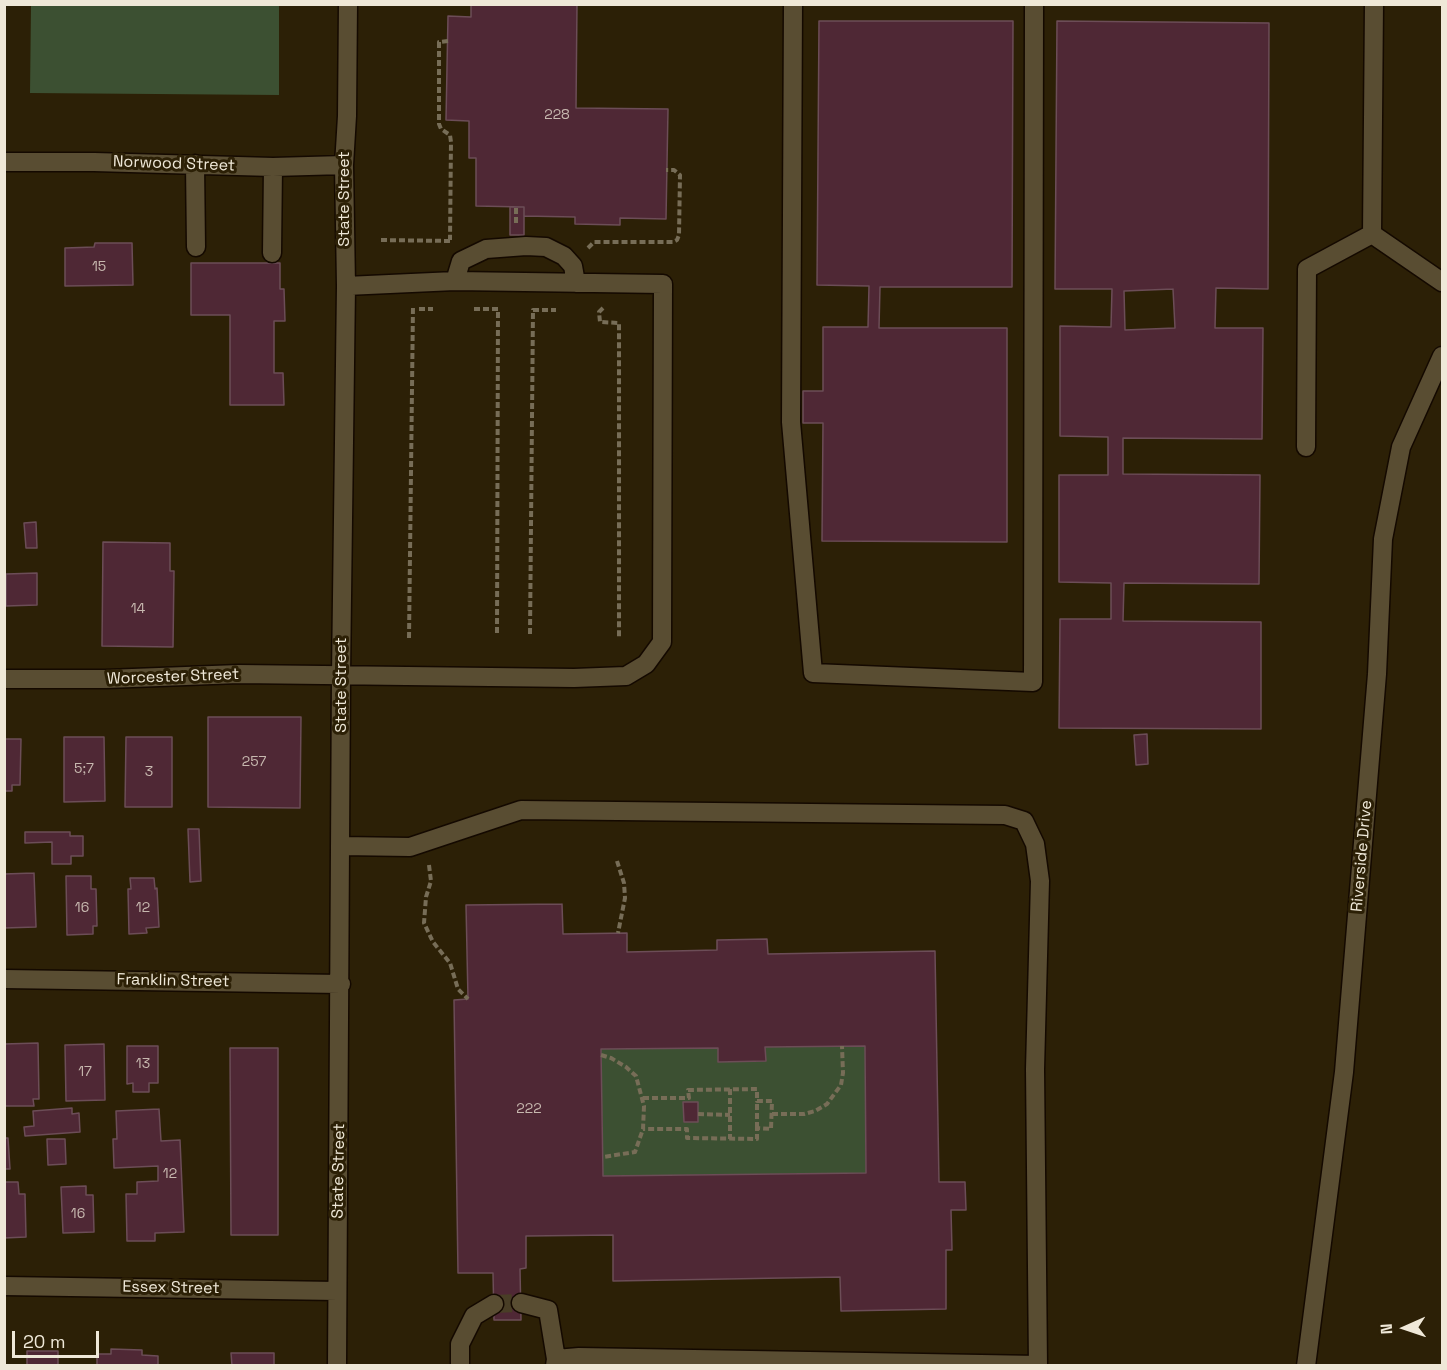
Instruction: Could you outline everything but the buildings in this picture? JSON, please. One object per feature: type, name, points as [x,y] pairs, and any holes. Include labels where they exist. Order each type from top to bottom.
[{"type":"street","name":"State Street","points":[[337,1365],[346,286],[344,165],[348,4]]},
{"type":"street","points":[[793,4],[791,422],[813,673],[1033,682],[1034,4]]},
{"type":"street","points":[[1372,234],[1374,4]]},
{"type":"street","name":"Norwood Street","points":[[4,162],[344,165]]},
{"type":"street","points":[[195,165],[196,247]]},
{"type":"street","points":[[272,253],[273,166]]},
{"type":"street","points":[[1372,234],[1443,282]]},
{"type":"street","points":[[1306,447],[1307,269],[1372,234]]},
{"type":"street","points":[[346,286],[455,281],[576,283],[573,266],[564,256],[546,247],[526,246],[486,249],[460,261],[455,281]]},
{"type":"street","name":"Worcester Street","points":[[4,679],[106,680],[239,674],[574,678],[626,676],[646,664],[663,642],[663,284],[576,283]]},
{"type":"street","name":"Riverside Drive","points":[[1306,1365],[1344,1072],[1377,674],[1383,539],[1401,447],[1443,356]]},
{"type":"street","points":[[341,846],[410,847],[521,810],[1005,815],[1024,820],[1035,844],[1040,881],[1035,1069],[1038,1365],[556,1362],[548,1310],[521,1303]]},
{"type":"street","name":"Franklin Street","points":[[4,979],[341,984]]},
{"type":"street","name":"Essex Street","points":[[4,1286],[337,1291]]},
{"type":"street","points":[[460,1365],[460,1344],[474,1316],[494,1304]]},
{"type":"path","points":[[447,41],[439,42],[439,124],[441,129],[450,135],[451,142],[450,241]]},
{"type":"path","points":[[586,250],[594,242],[673,242],[677,240],[680,235],[680,175],[674,170],[666,170]]},
{"type":"path","points":[[409,638],[413,283]]},
{"type":"path","points":[[603,308],[598,312],[600,322],[619,323],[619,638]]},
{"type":"path","points":[[474,309],[498,309],[497,635]]},
{"type":"path","points":[[530,634],[533,310],[556,310]]},
{"type":"path","points":[[617,861],[624,883],[625,898],[618,933]]},
{"type":"path","points":[[429,864],[431,880],[426,897],[424,924],[433,942],[450,963],[458,989],[468,999]]},
{"type":"path","points":[[772,1114],[804,1114],[827,1104],[841,1086],[842,1046]]},
{"type":"path","points":[[601,1055],[632,1070],[643,1098],[643,1129],[635,1152],[603,1157]]},
{"type":"path","points":[[643,1098],[689,1098],[688,1089],[757,1089],[758,1139],[687,1138],[687,1129],[643,1129]]},
{"type":"path","points":[[730,1089],[730,1139]]},
{"type":"path","points":[[757,1101],[772,1101],[771,1129],[757,1128]]},
{"type":"path","points":[[698,1114],[730,1115]]},
{"type":"green space","points":[[31,5],[279,5],[279,95],[30,93]]},
{"type":"green space","points":[[865,1046],[866,1173],[603,1176],[601,1049],[718,1048],[718,1062],[765,1061],[765,1047]]},
{"type":"tunnel","points":[[494,1304],[521,1303]]}]
